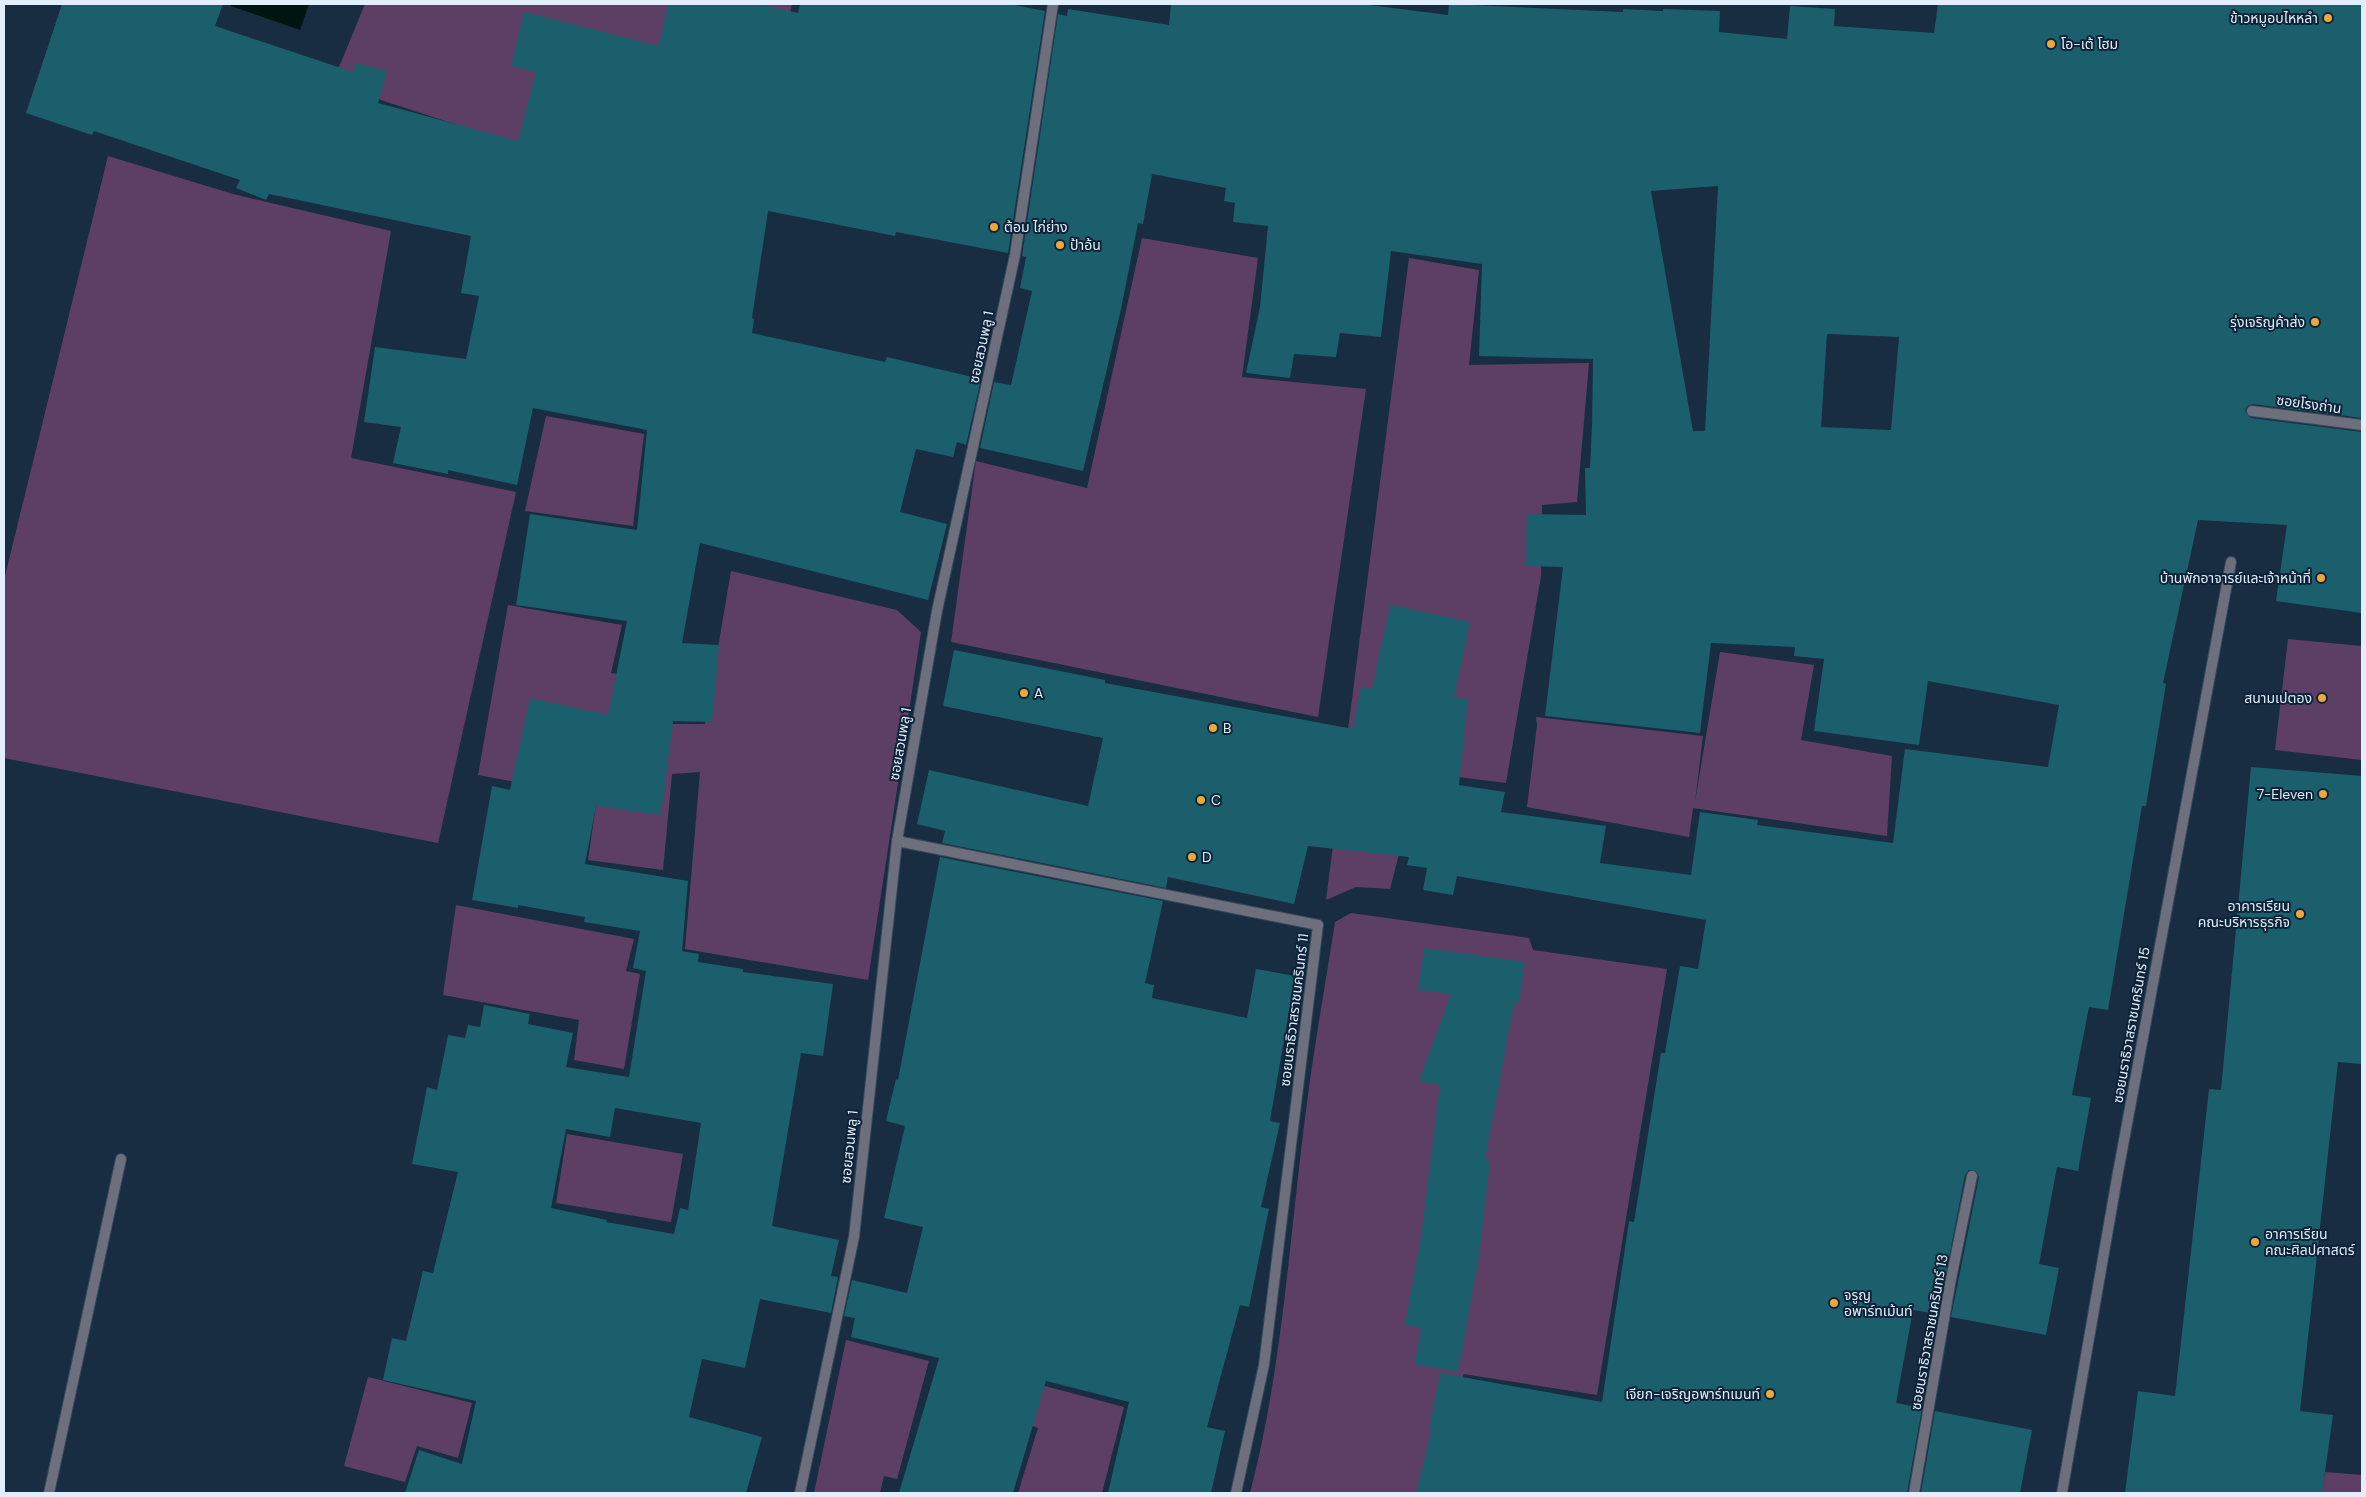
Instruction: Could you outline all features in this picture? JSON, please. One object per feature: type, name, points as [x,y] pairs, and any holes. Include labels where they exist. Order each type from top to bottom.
[{"type":"street","name":"ซอยสวนพลู 1","points":[[800,1493],[854,1237],[897,841],[937,611],[1015,256],[1053,4]]},
{"type":"street","name":"ซอยโรงถ่าน","points":[[2252,411],[2362,425]]},
{"type":"street","name":"ซอยนราธิวาสราชนครินทร์ 15","points":[[2062,1493],[2117,1178],[2231,562]]},
{"type":"street","name":"ซอยนราธิวาสราชนครินทร์ 11","points":[[897,841],[1318,925],[1264,1365],[1236,1493]]},
{"type":"street","points":[[49,1493],[121,1159]]},
{"type":"street","name":"ซอยนราธิวาสราชนครินทร์ 13","points":[[1914,1493],[1951,1279],[1972,1176]]},
{"type":"shaded area","points":[[231,4],[309,4],[300,30],[231,6]]},
{"type":"shaded area","points":[[365,4],[792,4],[784,41],[601,172],[332,84]]},
{"type":"shaded area","points":[[108,156],[233,194],[391,231],[351,458],[516,492],[438,843],[4,758],[4,580]]},
{"type":"shaded area","points":[[1142,238],[1258,258],[1242,377],[1366,389],[1318,717],[951,642],[976,461],[1087,488]]},
{"type":"shaded area","points":[[1409,258],[1479,270],[1469,365],[1589,363],[1577,502],[1542,505],[1541,576],[1506,783],[1420,772],[1390,889],[1356,887],[1326,900]]},
{"type":"shaded area","points":[[546,416],[644,434],[633,526],[525,511]]},
{"type":"shaded area","points":[[731,571],[897,610],[921,632],[868,980],[685,949],[700,772],[672,774],[663,870],[588,860],[597,797],[478,775],[508,605],[622,625],[611,673],[667,680],[659,724],[705,724]]},
{"type":"shaded area","name":"สนามเปตอง","points":[[2288,639],[2362,646],[2362,760],[2275,750]]},
{"type":"shaded area","points":[[1720,652],[1814,665],[1801,740],[1892,756],[1887,836],[1693,808],[1689,837],[1527,807],[1537,725],[1536,717],[1703,736],[1695,802]]},
{"type":"shaded area","points":[[456,905],[634,939],[626,971],[640,974],[624,1069],[574,1060],[579,1020],[443,995]]},
{"type":"shaded area","points":[[1351,913],[1529,938],[1533,950],[1667,969],[1597,1395],[1463,1374],[1475,1459],[1581,1493],[1250,1493],[1270,1401],[1284,1307],[1308,1093],[1335,922]]},
{"type":"shaded area","points":[[567,1134],[683,1154],[671,1222],[556,1203]]},
{"type":"shaded area","points":[[846,1340],[929,1361],[897,1479],[884,1476],[880,1493],[814,1493]]},
{"type":"shaded area","points":[[368,1377],[472,1403],[458,1458],[417,1446],[405,1482],[344,1466]]},
{"type":"shaded area","points":[[1022,1380],[1124,1407],[1102,1493],[1018,1493],[1038,1428],[1012,1420]]},
{"type":"shaded area","points":[[2325,1472],[2362,1475],[2362,1493],[2321,1493]]},
{"type":"building","points":[[62,4],[223,4],[215,26],[353,72],[356,63],[387,71],[378,103],[518,141],[536,72],[511,66],[524,12],[659,46],[668,4],[756,4],[798,13],[800,4],[1010,4],[1045,11],[1008,253],[896,232],[895,236],[768,211],[752,318],[754,319],[752,333],[885,362],[887,357],[981,379],[966,445],[957,442],[953,457],[916,449],[900,512],[947,524],[928,600],[700,543],[682,643],[719,645],[712,722],[673,721],[661,815],[596,806],[585,864],[688,881],[682,951],[699,954],[698,962],[743,969],[743,972],[833,984],[823,1056],[801,1053],[772,1226],[839,1240],[831,1276],[838,1277],[831,1313],[760,1299],[745,1368],[702,1359],[689,1417],[762,1437],[746,1493],[405,1493],[419,1450],[462,1464],[476,1401],[383,1380],[392,1338],[406,1341],[423,1271],[433,1273],[458,1172],[412,1164],[427,1087],[437,1090],[448,1035],[465,1038],[468,1025],[480,1027],[484,1005],[530,1014],[528,1024],[573,1033],[566,1067],[629,1077],[646,971],[633,968],[640,931],[584,922],[585,917],[518,905],[518,908],[472,900],[492,786],[510,790],[530,698],[608,715],[627,621],[516,605],[530,514],[637,530],[647,430],[533,408],[517,485],[448,470],[448,474],[393,463],[401,427],[364,422],[375,347],[466,359],[479,296],[461,293],[471,236],[269,194],[266,200],[236,188],[240,180],[94,131],[92,135],[26,113]],"holes":[[[615,1108],[701,1123],[688,1210],[680,1208],[674,1234],[606,1222],[607,1220],[551,1208],[566,1129],[610,1137]]]},
{"type":"building","points":[[1171,4],[1361,4],[1448,15],[1449,4],[1623,12],[1623,9],[1720,11],[1719,32],[1787,39],[1790,6],[1835,9],[1834,26],[1934,33],[1938,4],[2362,4],[2362,418],[2253,404],[2247,406],[2245,411],[2251,418],[2362,432],[2362,613],[2276,601],[2287,525],[2198,520],[2163,683],[2166,684],[2146,806],[2142,806],[2108,1010],[2089,1007],[2072,1095],[2091,1098],[2078,1171],[2057,1167],[2039,1264],[2059,1268],[2046,1335],[1951,1317],[1979,1177],[1976,1171],[1969,1170],[1965,1175],[1938,1314],[1913,1310],[1896,1403],[1922,1408],[1907,1493],[1416,1493],[1431,1432],[1429,1431],[1440,1373],[1602,1402],[1629,1221],[1634,1222],[1661,1053],[1665,1053],[1680,966],[1698,969],[1706,920],[1457,876],[1453,895],[1423,890],[1427,868],[1407,865],[1409,857],[1308,846],[1294,904],[1168,877],[1166,888],[942,843],[945,831],[917,824],[929,770],[1088,806],[1103,738],[943,706],[954,650],[1105,680],[1105,683],[1353,729],[1361,687],[1372,689],[1390,605],[1470,622],[1454,697],[1468,699],[1459,785],[1505,792],[1501,812],[1606,826],[1600,863],[1691,875],[1700,812],[1758,820],[1757,825],[1893,843],[1905,749],[2048,767],[2059,705],[1928,681],[1919,745],[1814,731],[1824,659],[1794,656],[1795,647],[1711,643],[1700,733],[1545,716],[1563,567],[1526,566],[1527,514],[1586,515],[1585,468],[1590,468],[1593,359],[1479,356],[1482,264],[1391,251],[1381,337],[1340,333],[1336,357],[1294,354],[1290,378],[1246,373],[1260,307],[1268,226],[1233,222],[1235,203],[1224,201],[1226,188],[1152,174],[1143,224],[1138,223],[1121,309],[1083,471],[980,448],[994,382],[1011,385],[1032,291],[1020,288],[1026,257],[1022,256],[1058,14],[1067,16],[1068,9],[1169,25]],"holes":[[[1718,186],[1705,431],[1693,431],[1651,191]],[[1827,334],[1899,337],[1891,430],[1821,427]]]},
{"type":"building","points":[[2251,767],[2362,776],[2362,1064],[2338,1062],[2300,1411],[2333,1415],[2322,1493],[2125,1493],[2138,1391],[2175,1396],[2209,1089],[2221,1090]]},
{"type":"building","points":[[940,857],[1163,901],[1145,983],[1154,985],[1152,998],[1247,1018],[1256,969],[1295,976],[1270,1121],[1280,1123],[1261,1207],[1269,1209],[1249,1307],[1240,1305],[1207,1427],[1225,1431],[1211,1493],[1108,1493],[1129,1402],[1046,1381],[1013,1493],[899,1493],[939,1358],[851,1337],[855,1318],[844,1316],[852,1280],[907,1293],[923,1227],[884,1218],[905,1126],[886,1121],[896,1079],[898,1080]]},
{"type":"building","points":[[1424,948],[1525,962],[1519,1003],[1514,1003],[1485,1160],[1490,1161],[1479,1257],[1458,1372],[1415,1364],[1421,1328],[1405,1325],[1421,1238],[1440,1085],[1419,1081],[1451,994],[1418,990]]},
{"type":"building","points":[[1935,1411],[2032,1430],[2020,1493],[1921,1493]]},
{"type":"place","name":"ข้าวหมูอบไหหลำ","points":[[2328,18]]},
{"type":"place","name":"โอ-เต้ โฮม","points":[[2051,44]]},
{"type":"place","name":"ต้อม ไก่ย่าง","points":[[994,227]]},
{"type":"place","name":"ป้าอ้น","points":[[1060,245]]},
{"type":"place","name":"รุ่งเจริญค้าส่ง","points":[[2315,322]]},
{"type":"place","name":"บ้านพักอาจารย์และเจ้าหน้าที่","points":[[2321,578]]},
{"type":"place","name":"A","points":[[1024,693]]},
{"type":"place","name":"สนามเปตอง","points":[[2322,698]]},
{"type":"place","name":"B","points":[[1213,728]]},
{"type":"place","name":"7-Eleven","points":[[2323,794]]},
{"type":"place","name":"C","points":[[1201,800]]},
{"type":"place","name":"D","points":[[1192,857]]},
{"type":"place","name":"อาคารเรียน คณะบริหารธุรกิจ","points":[[2300,914]]},
{"type":"place","name":"อาคารเรียน คณะศิลปศาสตร์","points":[[2255,1242]]},
{"type":"place","name":"จรูญ อพาร์ทเม้นท์","points":[[1834,1303]]},
{"type":"place","name":"เจียก-เจริญอพาร์ทเมนท์","points":[[1770,1394]]}]
